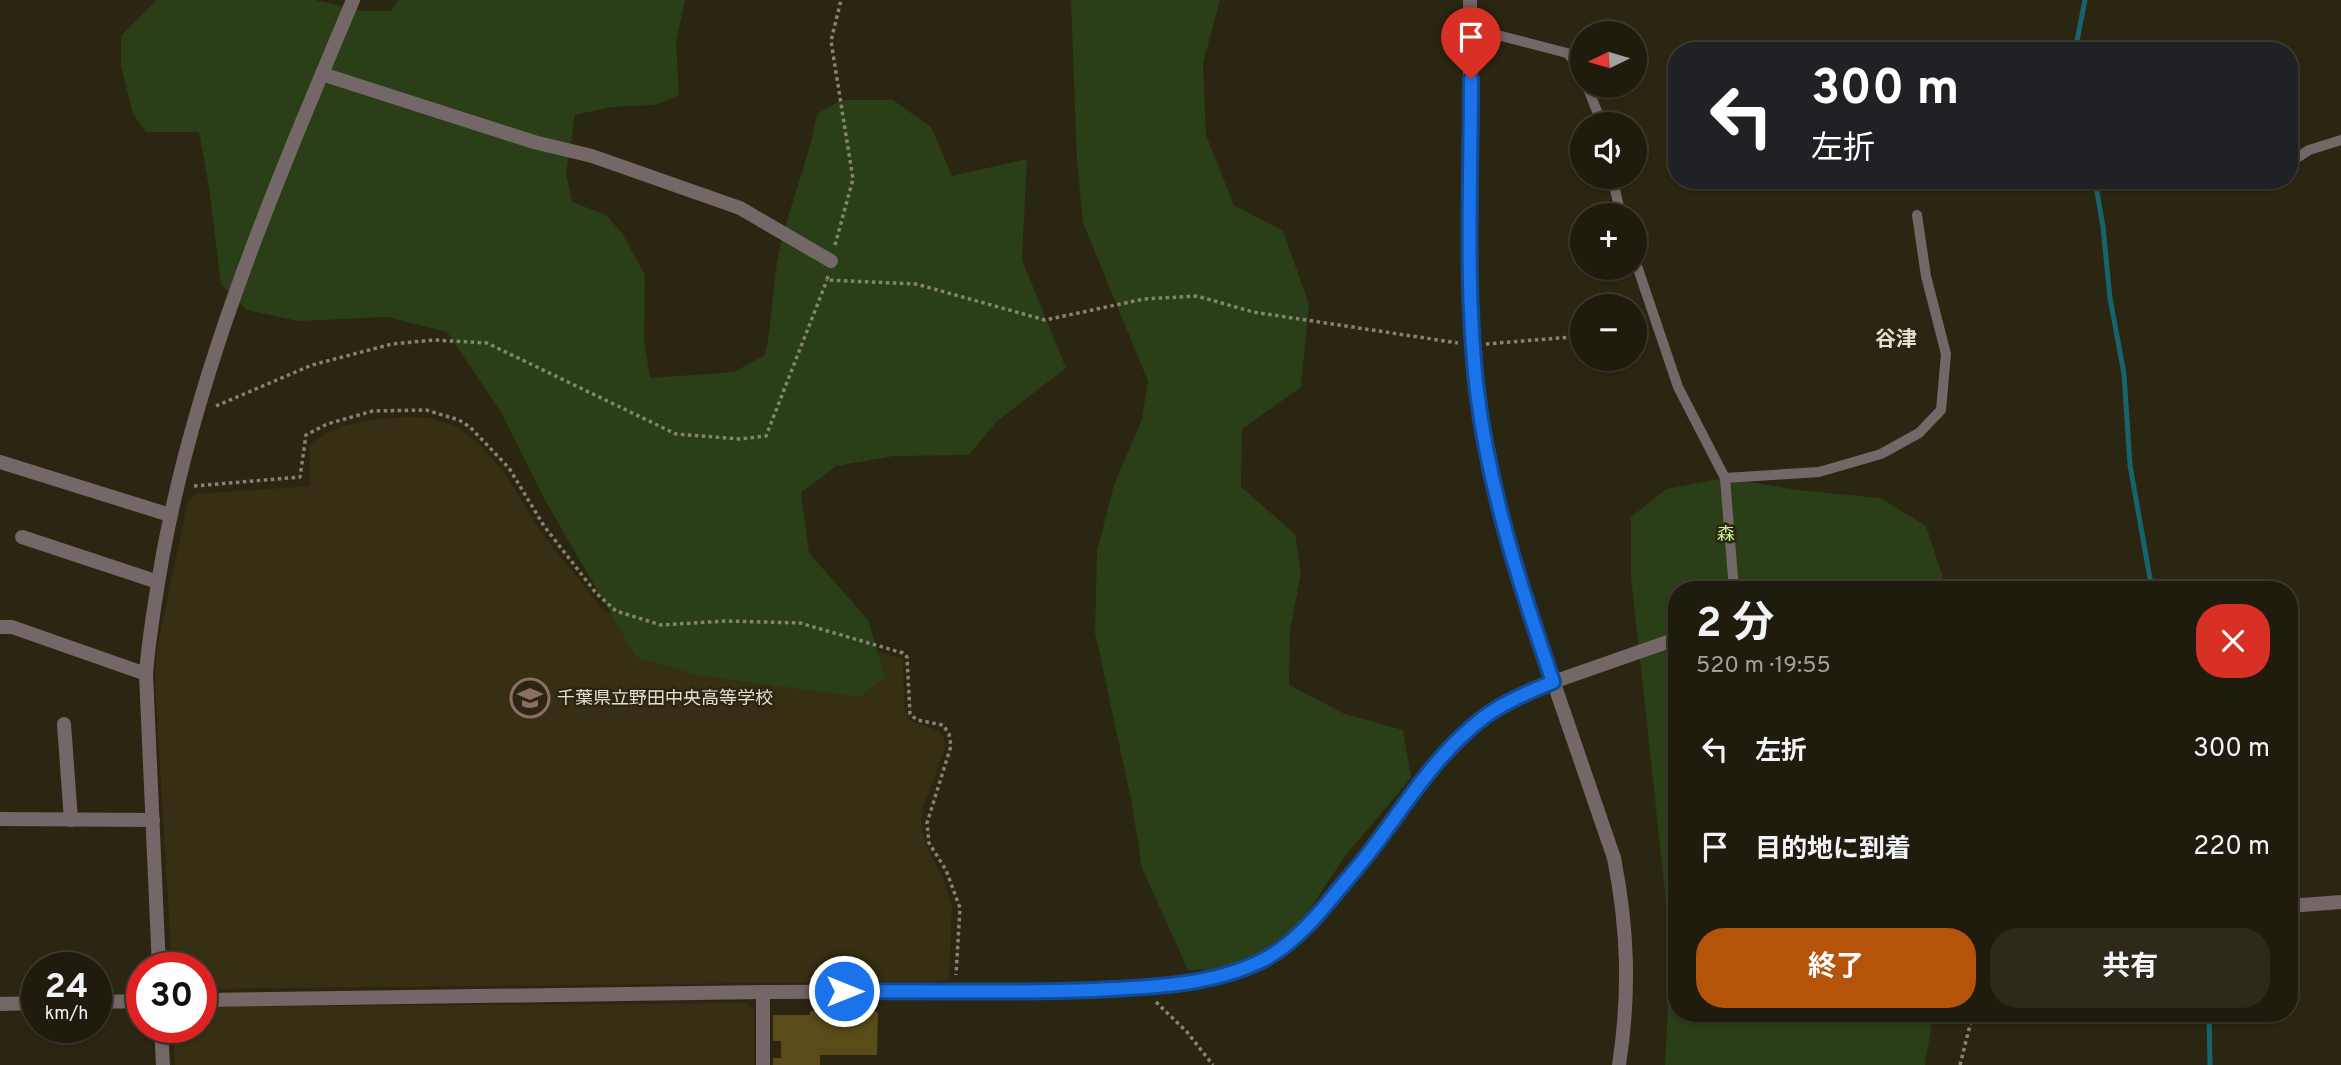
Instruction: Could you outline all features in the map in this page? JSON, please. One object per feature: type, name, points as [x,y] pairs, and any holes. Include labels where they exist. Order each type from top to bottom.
[{"type":"street","points":[[158,952],[146,674],[149,632],[175,490],[224,320],[353,0]]},
{"type":"street","points":[[1470,0],[1472,345],[1481,419],[1501,514],[1525,599],[1614,858],[1623,902],[1627,950],[1619,1065]]},
{"type":"street","points":[[322,74],[534,142],[592,156],[740,208],[831,261]]},
{"type":"street","points":[[0,462],[170,515]]},
{"type":"street","points":[[22,537],[158,582]]},
{"type":"street","points":[[0,627],[12,627],[146,674]]},
{"type":"street","points":[[217,1000],[1052,991],[1142,988],[1220,975],[1264,960],[1289,941],[1323,908],[1381,837],[1420,782],[1447,751],[1483,718],[1515,698],[1553,682],[1668,642]]},
{"type":"street","points":[[64,724],[71,820]]},
{"type":"street","points":[[0,819],[153,820]]},
{"type":"street","points":[[2298,905],[2341,902]]},
{"type":"street","points":[[762,1065],[763,992]]},
{"type":"street","points":[[0,1004],[21,1003]]},
{"type":"street","points":[[162,1043],[163,1065]]},
{"type":"lane","points":[[1470,28],[1567,53],[1570,56]]},
{"type":"lane","points":[[2298,157],[2309,150],[2341,140]]},
{"type":"lane","points":[[1725,478],[1819,471],[1881,454],[1919,433],[1941,410],[1946,354],[1926,276],[1917,215]]},
{"type":"lane","points":[[1642,280],[1678,387],[1725,478],[1733,581]]},
{"type":"path","points":[[195,415],[312,365],[392,344],[434,340],[487,343],[676,434],[740,439],[766,436],[827,281],[853,179],[831,41],[841,0]]},
{"type":"path","points":[[827,281],[916,284],[1045,320],[1144,299],[1197,296],[1253,312],[1472,345],[1570,338]]},
{"type":"path","points":[[175,490],[201,485],[300,478],[303,441],[306,435],[327,424],[373,411],[426,410],[459,420],[490,446],[509,468],[544,526],[596,593],[616,611],[661,625],[726,621],[800,623],[903,653],[907,657],[910,714],[918,720],[943,724],[949,734],[951,746],[927,823],[929,843],[946,870],[960,908],[957,969],[953,991]]},
{"type":"path","points":[[1142,988],[1187,1032],[1213,1065]]},
{"type":"path","points":[[1960,1065],[1970,1022]]},
{"type":"shaded area","name":"千葉県立野田中央高等学校","points":[[431,418],[458,427],[480,445],[505,473],[541,532],[604,611],[661,632],[795,626],[903,659],[904,706],[908,720],[939,731],[944,738],[945,748],[923,808],[921,821],[925,843],[945,883],[952,907],[949,977],[943,981],[217,989],[217,952],[171,952],[155,683],[156,652],[188,501],[195,494],[310,486],[310,445],[340,427],[368,420]]},
{"type":"shaded area","points":[[747,1003],[754,1010],[754,1065],[175,1065],[174,1043],[217,1043],[217,1007]]},
{"type":"green space","points":[[157,0],[315,0],[363,11],[391,11],[399,0],[685,0],[676,42],[679,95],[656,105],[612,107],[575,115],[566,172],[572,202],[606,215],[622,233],[645,275],[644,339],[650,378],[734,372],[765,355],[781,243],[817,114],[841,100],[893,100],[931,127],[952,176],[1027,159],[1022,260],[1066,368],[996,422],[969,455],[894,456],[836,466],[801,493],[809,553],[868,620],[885,678],[859,697],[697,675],[636,657],[546,502],[502,414],[447,332],[387,317],[298,321],[247,310],[221,284],[199,132],[146,132],[133,114],[121,66],[121,36]]},
{"type":"green space","points":[[1071,0],[1220,0],[1203,63],[1206,135],[1234,205],[1283,231],[1309,304],[1301,387],[1242,429],[1241,487],[1295,534],[1301,573],[1290,630],[1289,685],[1345,714],[1403,730],[1411,778],[1345,856],[1282,951],[1258,967],[1188,970],[1142,868],[1131,799],[1095,633],[1097,551],[1114,485],[1142,419],[1148,381],[1083,223],[1077,162]]},
{"type":"green space","name":"森","points":[[1725,478],[1798,490],[1880,498],[1926,526],[1944,581],[1668,581],[1668,920],[1631,577],[1631,517],[1666,489]]},
{"type":"green space","name":"森","points":[[1668,1006],[1668,1022],[1932,1022],[1925,1065],[1665,1065]]},
{"type":"building","points":[[810,1011],[878,1012],[877,1055],[820,1055],[820,1065],[773,1065],[773,1058],[781,1058],[781,1041],[773,1041],[773,1015],[810,1015]]},
{"type":"waterway","points":[[2077,42],[2085,0]]},
{"type":"waterway","points":[[2097,189],[2110,298],[2124,374],[2130,465],[2150,581]]},
{"type":"waterway","points":[[2209,1022],[2210,1065]]},
{"type":"place","name":"千葉県立野田中央高等学校","points":[[530,698]]},
{"type":"district","name":"谷津","points":[[1896,339]]},
{"type":"route","points":[[844,991],[1142,988],[1220,975],[1264,960],[1289,941],[1323,908],[1447,751],[1483,718],[1515,698],[1553,682],[1525,599],[1501,514],[1477,394],[1472,345],[1470,256],[1471,79]]}]
